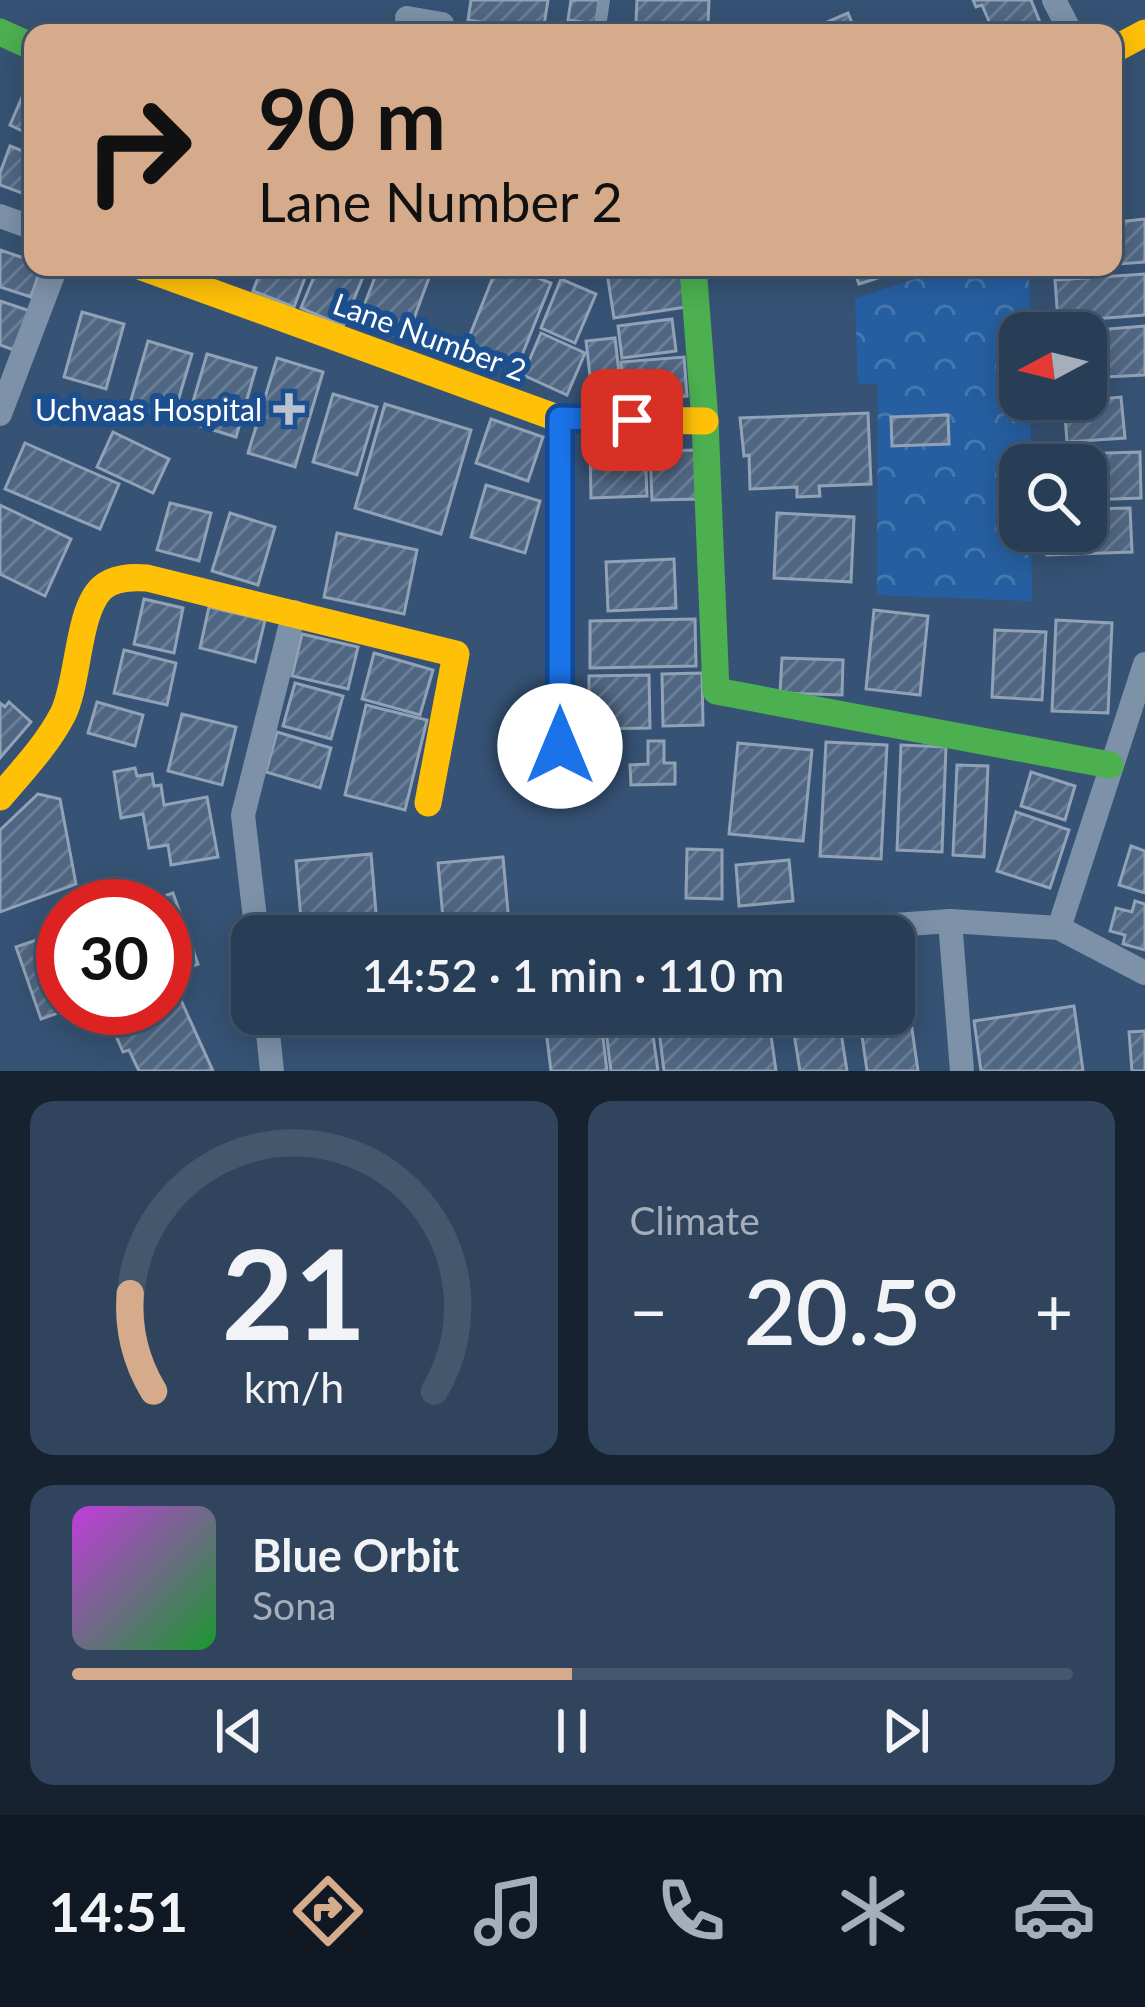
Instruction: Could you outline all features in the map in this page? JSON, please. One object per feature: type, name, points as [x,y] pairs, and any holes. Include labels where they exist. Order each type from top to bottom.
[{"type":"street","points":[[406,17],[442,24]]},
{"type":"street","points":[[0,414],[53,276]]},
{"type":"street","name":"Lane Number 2","points":[[167,276],[560,418],[705,421]]},
{"type":"street","points":[[694,276],[716,691],[1111,765]]},
{"type":"street","points":[[560,418],[560,746]]},
{"type":"street","points":[[0,797],[50,736],[67,704],[93,601],[104,586],[126,577],[294,612],[456,654],[428,803]]},
{"type":"street","points":[[254,915],[243,815],[294,612]]},
{"type":"street","points":[[1059,928],[1145,664]]},
{"type":"street","points":[[950,921],[962,1071]]},
{"type":"street","points":[[915,924],[950,921],[1059,928],[1145,973]]},
{"type":"street","points":[[268,1035],[272,1071]]},
{"type":"green space","points":[[925,276],[1029,276],[1030,312],[999,312],[999,420],[1030,420],[1031,444],[999,444],[999,552],[1031,552],[1032,601],[877,595],[878,384],[858,384],[855,298]]},
{"type":"building","points":[[471,0],[548,0],[544,24],[468,20]]},
{"type":"building","points":[[571,0],[599,0],[596,24],[568,20]]},
{"type":"building","points":[[637,0],[709,0],[708,24],[636,22]]},
{"type":"building","points":[[973,0],[1031,0],[1041,24],[990,24],[982,5],[976,7]]},
{"type":"building","points":[[848,13],[852,24],[823,24]]},
{"type":"building","points":[[24,93],[24,132],[10,125]]},
{"type":"building","points":[[10,146],[24,151],[24,194],[0,185]]},
{"type":"building","points":[[1145,219],[1145,262],[1122,264],[1122,221]]},
{"type":"building","points":[[0,250],[24,258],[24,276],[38,276],[31,297],[0,287]]},
{"type":"building","points":[[1145,274],[1145,315],[1107,318],[1107,312],[1057,312],[1055,280]]},
{"type":"building","points":[[259,276],[306,276],[294,307],[253,291]]},
{"type":"building","points":[[314,276],[363,276],[343,326],[301,308]]},
{"type":"building","points":[[376,276],[430,276],[406,340],[358,321]]},
{"type":"building","points":[[493,276],[533,276],[551,283],[518,365],[466,345]]},
{"type":"building","points":[[607,276],[681,276],[686,307],[614,318]]},
{"type":"building","points":[[856,276],[884,276],[859,284]]},
{"type":"building","points":[[561,279],[596,294],[575,343],[541,328]]},
{"type":"building","points":[[0,301],[36,313],[22,353],[0,345]]},
{"type":"building","points":[[82,312],[124,324],[106,389],[64,377]]},
{"type":"building","points":[[672,319],[676,351],[622,358],[618,326]]},
{"type":"building","points":[[1145,326],[1145,375],[1107,377],[1107,329]]},
{"type":"building","points":[[541,333],[585,353],[567,395],[523,375]]},
{"type":"building","points":[[615,338],[621,390],[592,393],[586,341]]},
{"type":"building","points":[[148,341],[192,354],[172,421],[129,407]]},
{"type":"building","points":[[207,354],[256,368],[236,437],[187,422]]},
{"type":"building","points":[[684,357],[687,396],[625,401],[621,362]]},
{"type":"building","points":[[277,358],[323,372],[295,467],[248,453]]},
{"type":"building","points":[[333,394],[377,407],[357,475],[313,462]]},
{"type":"building","points":[[1121,397],[1125,438],[1067,442],[1065,420],[1107,420],[1107,398]]},
{"type":"building","points":[[385,404],[471,430],[441,534],[355,508]]},
{"type":"building","points":[[868,413],[871,484],[819,486],[820,496],[797,497],[797,487],[750,489],[749,455],[744,456],[740,418]]},
{"type":"building","points":[[948,415],[949,444],[892,446],[891,417]]},
{"type":"building","points":[[491,419],[543,437],[528,481],[476,463]]},
{"type":"building","points":[[113,432],[169,459],[153,493],[97,467]]},
{"type":"building","points":[[25,443],[119,484],[100,529],[5,489]]},
{"type":"building","points":[[645,446],[647,496],[591,498],[590,448]]},
{"type":"building","points":[[700,450],[702,499],[652,500],[650,451]]},
{"type":"building","points":[[1140,452],[1141,498],[1107,499],[1107,453]]},
{"type":"building","points":[[486,485],[540,501],[525,553],[471,537]]},
{"type":"building","points":[[170,503],[211,513],[199,561],[157,550]]},
{"type":"building","points":[[0,505],[71,539],[45,596],[0,574]]},
{"type":"building","points":[[1130,508],[1132,552],[1047,555],[1107,552],[1107,509]]},
{"type":"building","points":[[230,513],[275,527],[258,585],[212,571]]},
{"type":"building","points":[[777,513],[854,517],[851,582],[774,578]]},
{"type":"building","points":[[337,533],[417,550],[404,614],[324,597]]},
{"type":"building","points":[[674,559],[676,608],[608,611],[606,562]]},
{"type":"building","points":[[144,599],[183,608],[174,653],[134,644]]},
{"type":"building","points":[[209,607],[265,620],[255,662],[200,648]]},
{"type":"building","points":[[874,610],[928,616],[920,695],[866,689]]},
{"type":"building","points":[[695,619],[696,666],[590,668],[590,621]]},
{"type":"building","points":[[1056,620],[1112,623],[1108,713],[1052,711]]},
{"type":"building","points":[[995,630],[1046,632],[1042,700],[992,697]]},
{"type":"building","points":[[302,634],[358,647],[348,689],[292,676]]},
{"type":"building","points":[[124,650],[176,663],[167,705],[114,693]]},
{"type":"building","points":[[374,653],[433,670],[420,715],[362,699]]},
{"type":"building","points":[[782,658],[843,660],[842,695],[780,693]]},
{"type":"building","points":[[702,673],[703,725],[663,726],[662,674]]},
{"type":"building","points":[[649,675],[650,728],[589,729],[589,676]]},
{"type":"building","points":[[295,683],[343,696],[331,739],[283,726]]},
{"type":"building","points":[[9,702],[31,722],[0,758],[0,703],[5,707]]},
{"type":"building","points":[[97,702],[143,715],[135,746],[88,733]]},
{"type":"building","points":[[366,705],[427,720],[405,810],[345,795]]},
{"type":"building","points":[[182,714],[236,727],[222,785],[168,771]]},
{"type":"building","points":[[277,732],[331,748],[320,788],[266,772]]},
{"type":"building","points":[[648,741],[664,741],[664,763],[675,763],[675,784],[631,785],[630,765],[648,764]]},
{"type":"building","points":[[826,742],[887,745],[881,859],[820,856]]},
{"type":"building","points":[[738,743],[812,750],[803,841],[729,834]]},
{"type":"building","points":[[901,745],[946,747],[942,852],[897,850]]},
{"type":"building","points":[[957,765],[988,766],[984,857],[953,855]]},
{"type":"building","points":[[135,768],[137,776],[152,774],[154,786],[161,785],[164,805],[207,797],[218,857],[171,865],[168,845],[149,848],[143,814],[121,818],[114,772]]},
{"type":"building","points":[[1031,772],[1075,786],[1065,820],[1021,806]]},
{"type":"building","points":[[38,794],[60,799],[75,879],[36,879],[36,899],[0,912],[0,830]]},
{"type":"building","points":[[1016,812],[1069,830],[1050,888],[997,871]]},
{"type":"building","points":[[1131,846],[1145,851],[1145,893],[1119,885]]},
{"type":"building","points":[[687,849],[722,850],[722,899],[686,898]]},
{"type":"building","points":[[371,854],[376,915],[301,915],[296,861]]},
{"type":"building","points":[[503,857],[508,915],[443,915],[438,863]]},
{"type":"building","points":[[789,860],[793,901],[739,906],[736,865]]},
{"type":"building","points":[[1135,901],[1145,904],[1145,950],[1123,944],[1125,935],[1110,931],[1116,908],[1132,912]]},
{"type":"building","points":[[36,940],[36,1005],[16,947]]},
{"type":"building","points":[[1074,1006],[1083,1071],[981,1071],[974,1021]]},
{"type":"building","points":[[192,1025],[213,1071],[139,1071],[129,1050],[123,1052],[116,1035],[192,1035]]},
{"type":"building","points":[[1145,1031],[1145,1071],[1132,1071],[1129,1032]]},
{"type":"building","points":[[547,1035],[603,1035],[607,1071],[551,1071]]},
{"type":"building","points":[[607,1035],[653,1035],[658,1071],[611,1071]]},
{"type":"building","points":[[660,1035],[771,1035],[776,1071],[664,1071]]},
{"type":"building","points":[[794,1035],[841,1035],[847,1071],[800,1071]]},
{"type":"building","points":[[862,1035],[913,1035],[918,1071],[867,1071]]},
{"type":"traffic: fast","points":[[0,32],[24,43]]},
{"type":"traffic: fast","points":[[694,276],[716,691],[1110,765]]},
{"type":"traffic: slow","points":[[1122,45],[1145,33]]},
{"type":"traffic: slow","points":[[167,276],[560,419],[705,421]]},
{"type":"traffic: slow","points":[[0,797],[63,714],[94,599],[112,582],[147,578],[456,654],[428,803]]},
{"type":"place","name":"Uchvaas Hospital","points":[[289,409]]},
{"type":"route","points":[[560,746],[560,418],[632,420]]}]
